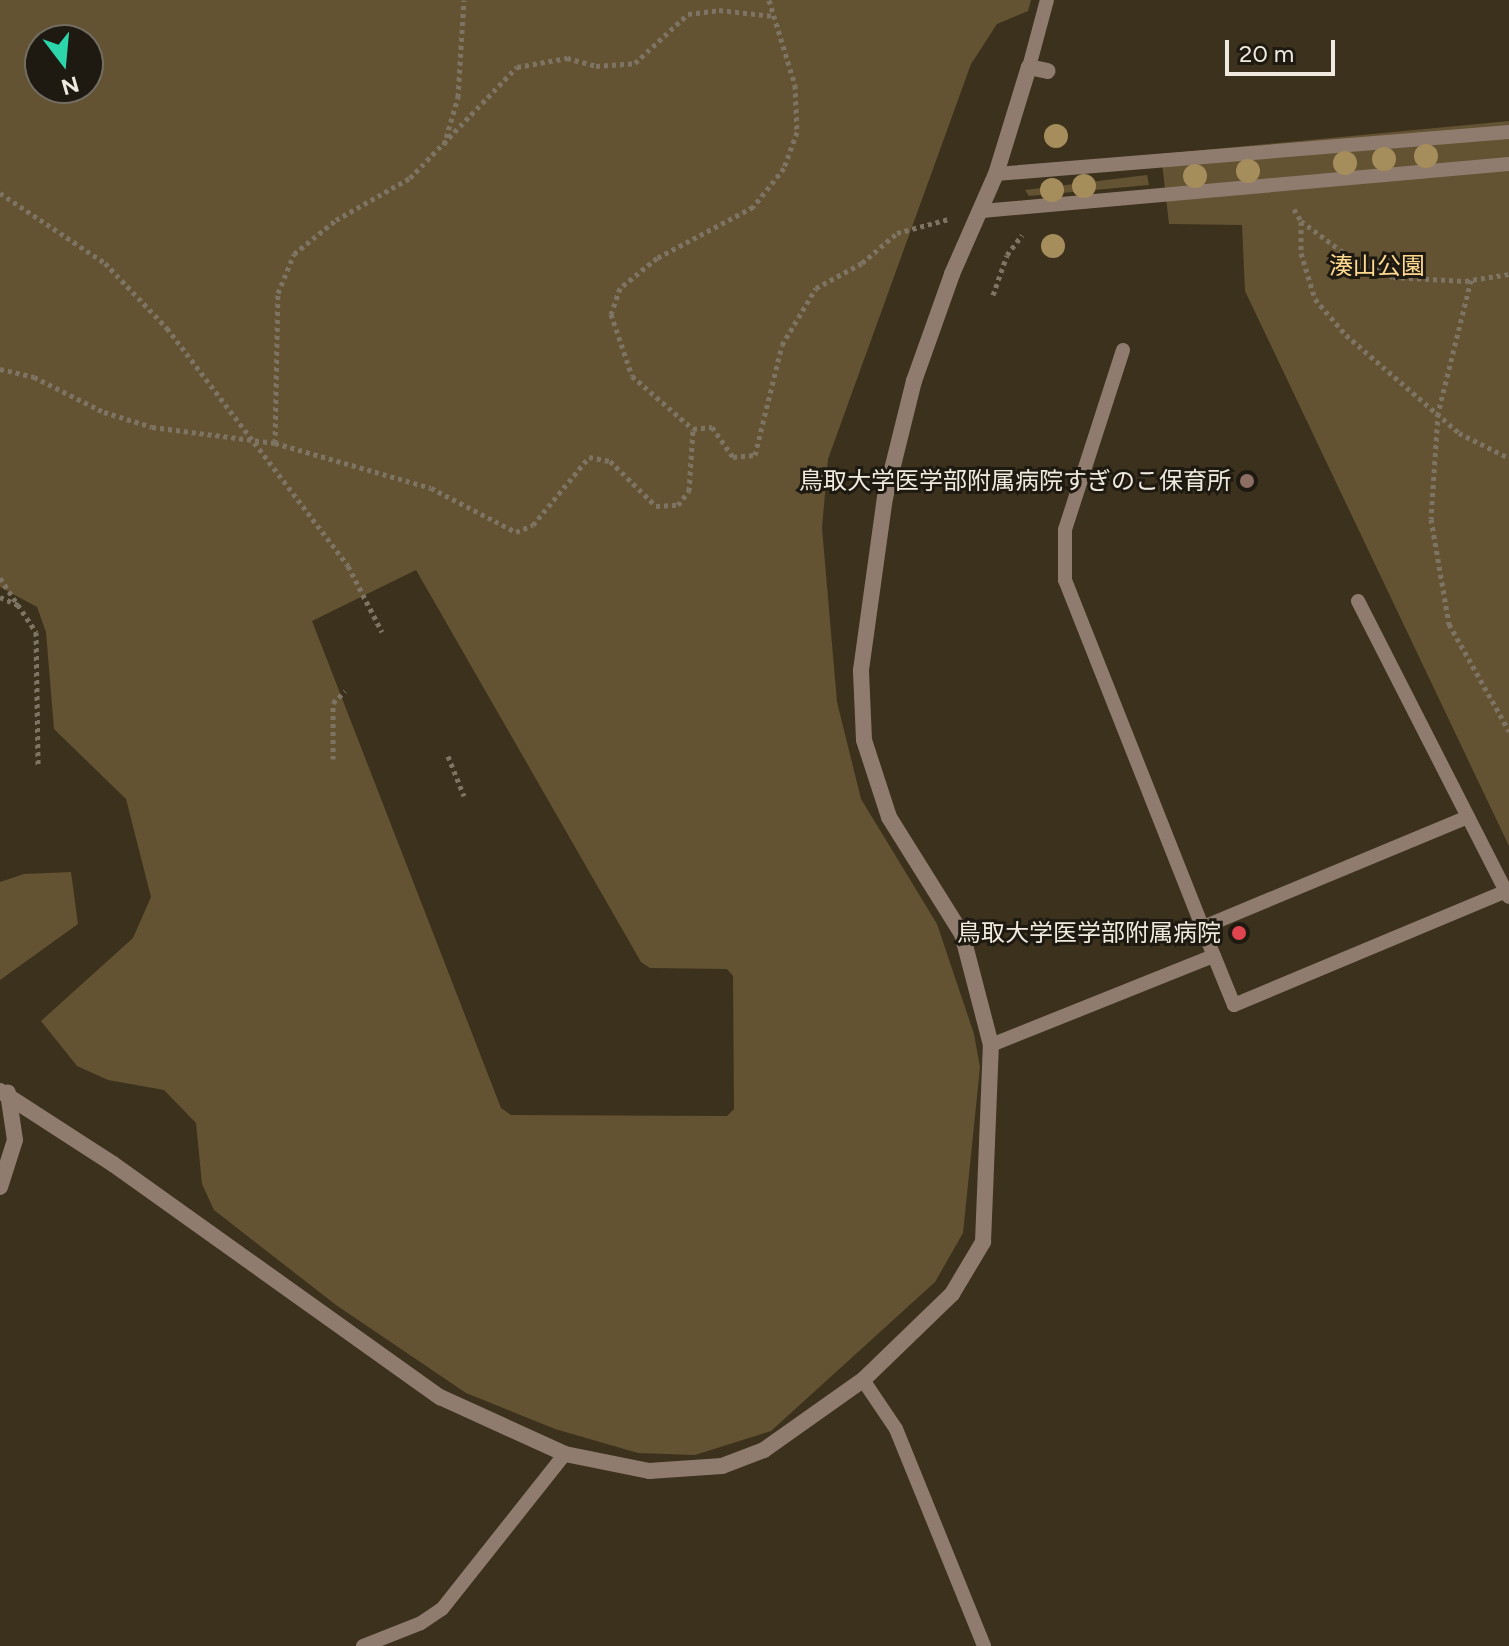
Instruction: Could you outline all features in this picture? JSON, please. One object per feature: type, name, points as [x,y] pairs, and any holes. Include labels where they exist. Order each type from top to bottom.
[{"type":"street","points":[[4,1092],[440,1397],[565,1454],[649,1471],[722,1466],[764,1450],[863,1380],[952,1294],[983,1242],[991,1045],[962,934],[889,817],[864,740],[861,670],[885,498],[914,381],[952,274],[996,174],[1029,67],[1048,71]]},
{"type":"street","points":[[0,1187],[15,1140],[4,1092]]},
{"type":"lane","points":[[1029,67],[1047,0]]},
{"type":"lane","points":[[996,174],[1509,132]]},
{"type":"lane","points":[[982,211],[1509,164]]},
{"type":"lane","points":[[1123,350],[1065,530],[1065,580],[1234,1005],[1507,894],[1358,601]]},
{"type":"lane","points":[[1201,928],[1468,817]]},
{"type":"lane","points":[[991,1045],[1214,956]]},
{"type":"lane","points":[[863,1380],[896,1429],[984,1646]]},
{"type":"lane","points":[[363,1646],[442,1609],[565,1454]]},
{"type":"path","points":[[444,147],[458,97],[464,0]]},
{"type":"path","points":[[769,0],[798,112],[797,132],[784,168],[753,207],[635,273],[612,302],[626,367],[693,429],[712,427],[733,457],[755,455],[782,345],[816,288],[862,263],[897,233],[982,211]]},
{"type":"path","points":[[275,443],[278,293],[294,254],[336,220],[410,178],[444,147],[517,67],[567,58],[596,66],[635,63],[688,14],[719,10],[773,16]]},
{"type":"path","points":[[0,193],[105,263],[167,328],[348,566],[382,632]]},
{"type":"path","points":[[1282,203],[1292,204],[1301,221],[1347,255],[1393,277],[1471,280],[1509,274]]},
{"type":"path","points":[[1301,221],[1301,253],[1315,299],[1369,356],[1459,433],[1509,458]]},
{"type":"path","points":[[1471,280],[1438,413],[1431,519],[1449,624],[1509,731]]},
{"type":"path","points":[[0,369],[34,377],[104,412],[152,427],[275,443],[431,488],[516,532],[533,525],[589,457],[610,461],[656,506],[678,505],[689,491],[693,429]]},
{"type":"path","points":[[0,578],[36,632],[38,766]]},
{"type":"path","points":[[0,597],[19,606]]},
{"type":"path","points":[[333,759],[333,703],[345,691]]},
{"type":"path","points":[[448,756],[464,796]]},
{"type":"green space","points":[[0,0],[1031,0],[1028,11],[997,24],[971,64],[828,459],[822,528],[837,702],[861,799],[937,924],[974,1034],[980,1067],[963,1233],[935,1282],[771,1431],[695,1455],[638,1453],[555,1429],[466,1393],[336,1305],[214,1210],[202,1184],[196,1123],[164,1090],[108,1080],[77,1066],[41,1021],[133,938],[151,897],[126,799],[54,729],[46,632],[37,607],[0,587]],"holes":[[[416,570],[641,962],[650,968],[727,969],[733,976],[734,1109],[727,1116],[511,1115],[501,1108],[312,621]]]},
{"type":"green space","name":"湊山公園","points":[[1509,121],[1509,846],[1245,291],[1242,225],[1169,224],[1161,154]]},
{"type":"green space","points":[[1147,175],[1149,185],[1029,196],[1025,190]]},
{"type":"green space","points":[[71,872],[78,924],[0,980],[0,882],[24,874]]},
{"type":"place","name":"鳥取大学医学部附属病院すぎのこ保育所","points":[[1247,481]]},
{"type":"place","name":"鳥取大学医学部附属病院","points":[[1239,933]]}]
